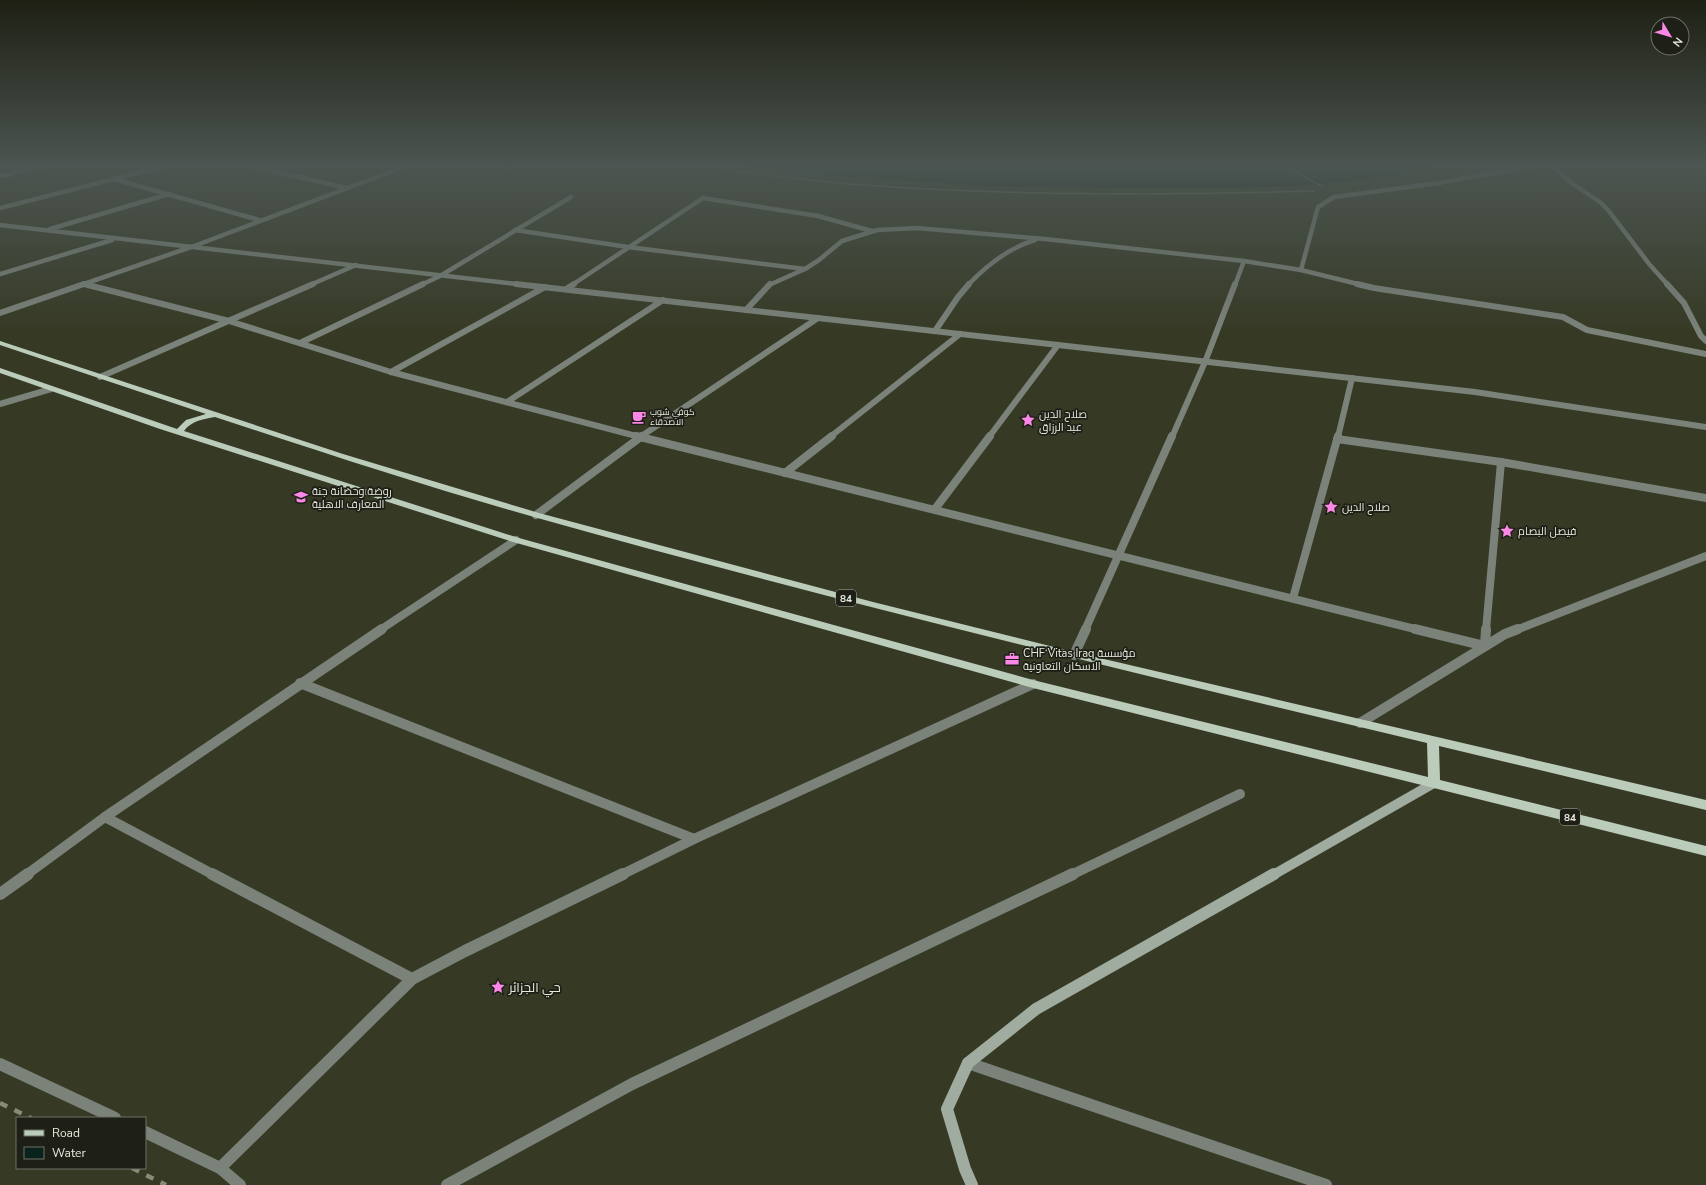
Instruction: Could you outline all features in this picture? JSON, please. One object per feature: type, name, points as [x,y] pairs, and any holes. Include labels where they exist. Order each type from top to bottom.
[{"type":"main road","name":"84","points":[[0,343],[340,456],[536,515],[870,604],[1074,655],[1706,805]]},
{"type":"main road","name":"84","points":[[0,370],[51,390],[158,426],[516,540],[1033,684],[1706,851]]},
{"type":"main road","points":[[158,426],[173,423],[186,417],[192,413],[194,408]]},
{"type":"main road","points":[[179,432],[181,426],[189,421],[216,415]]},
{"type":"main road","points":[[1433,741],[1434,783]]},
{"type":"street","points":[[45,230],[79,220]]},
{"type":"street","points":[[0,313],[194,246],[258,220]]},
{"type":"street","points":[[300,343],[440,276],[531,220]]},
{"type":"street","points":[[566,289],[669,220]]},
{"type":"street","points":[[833,220],[872,231]]},
{"type":"street","points":[[1301,270],[1314,220]]},
{"type":"street","points":[[1616,220],[1650,266],[1684,303],[1701,336],[1706,341]]},
{"type":"street","points":[[0,225],[1475,392],[1706,427]]},
{"type":"street","points":[[746,310],[771,283],[805,269],[819,260],[842,241],[872,231],[917,228],[1045,239],[1244,261],[1301,270],[1374,288],[1563,317],[1587,330],[1706,354]]},
{"type":"street","points":[[515,230],[628,247],[805,269]]},
{"type":"street","points":[[0,274],[115,239]]},
{"type":"street","points":[[935,331],[958,297],[975,279],[1002,255],[1026,242],[1045,239]]},
{"type":"street","points":[[1074,655],[1205,362],[1244,261]]},
{"type":"street","points":[[100,377],[357,265]]},
{"type":"street","points":[[84,284],[229,320],[392,372],[640,437],[1119,554],[1485,646]]},
{"type":"street","points":[[392,372],[545,286]]},
{"type":"street","points":[[506,402],[663,300]]},
{"type":"street","points":[[536,515],[640,437],[818,318]]},
{"type":"street","points":[[785,473],[960,334]]},
{"type":"street","points":[[935,509],[1058,345]]},
{"type":"street","points":[[1293,598],[1337,439],[1352,378]]},
{"type":"street","points":[[0,404],[51,390]]},
{"type":"street","points":[[1337,439],[1501,462],[1706,498]]},
{"type":"street","points":[[1485,646],[1501,462]]},
{"type":"street","points":[[0,894],[105,817],[300,683],[516,540]]},
{"type":"street","points":[[1360,723],[1505,634],[1706,556]]},
{"type":"street","points":[[300,683],[694,839]]},
{"type":"street","points":[[220,1168],[412,979],[465,951],[694,839],[1033,684]]},
{"type":"street","points":[[972,1185],[965,1169],[947,1110],[968,1063],[1036,1009],[1434,783]]},
{"type":"street","points":[[447,1185],[639,1081],[1240,794]]},
{"type":"street","points":[[105,817],[412,979]]},
{"type":"street","points":[[968,1063],[1326,1185]]},
{"type":"street","points":[[0,1064],[113,1117]]},
{"type":"street","points":[[146,1132],[220,1168],[240,1185]]},
{"type":"railway","points":[[0,1103],[29,1117]]},
{"type":"railway","points":[[134,1169],[166,1185]]},
{"type":"place","name":"كوفي شوب الاصدقاء","points":[[639,417]]},
{"type":"place","name":"صلاح الدين عبد الرزاق","points":[[1028,420]]},
{"type":"place","name":"روضة وحضانة جنة المعارف الاهلية","points":[[301,497]]},
{"type":"place","name":"صلاح الدين","points":[[1331,507]]},
{"type":"place","name":"فيصل البصام","points":[[1507,531]]},
{"type":"place","name":"CHF Vitas Iraq مؤسسة الاسكان التعاونية","points":[[1012,659]]},
{"type":"place","name":"حي الجزائر","points":[[498,987]]}]
